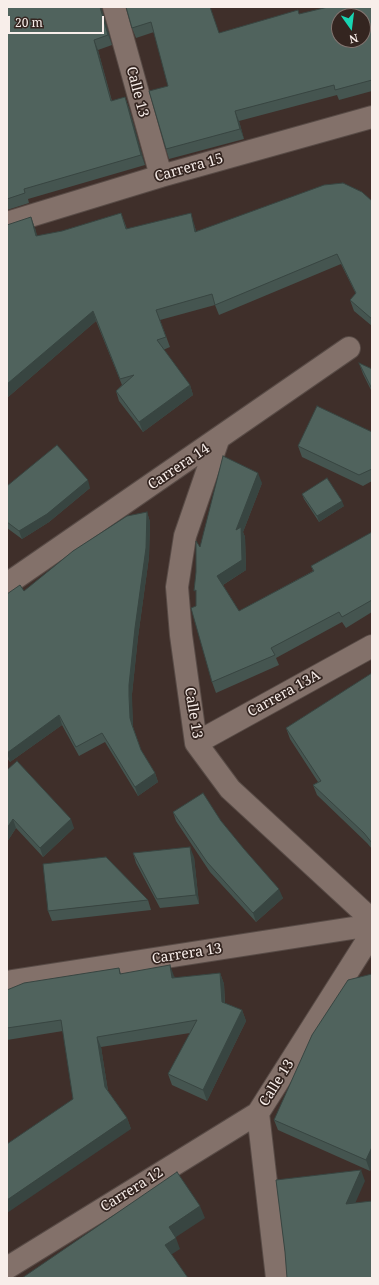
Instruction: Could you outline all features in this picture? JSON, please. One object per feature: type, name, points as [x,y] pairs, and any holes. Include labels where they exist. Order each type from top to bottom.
[{"type":"street","name":"Calle 13","points":[[114,7],[161,176]]},
{"type":"street","name":"Carrera 15","points":[[7,223],[161,176],[372,116]]},
{"type":"street","name":"Carrera 14","points":[[7,584],[218,440],[349,348]]},
{"type":"street","name":"Calle 13","points":[[218,440],[185,536],[177,587],[181,635],[196,743],[230,789],[372,920]]},
{"type":"street","name":"Carrera 13A","points":[[196,743],[372,646]]},
{"type":"street","name":"Carrera 13","points":[[9,981],[372,926]]},
{"type":"street","name":"Calle 13","points":[[277,1278],[258,1113],[372,933]]},
{"type":"street","name":"Carrera 12","points":[[7,1268],[258,1113]]},
{"type":"building","points":[[7,7],[100,7],[108,35],[94,40],[111,101],[125,97],[141,155],[24,189],[25,193],[7,199]]},
{"type":"building","points":[[126,7],[210,7],[219,33],[298,10],[299,14],[328,7],[372,7],[372,80],[335,90],[334,85],[235,111],[240,129],[166,149],[149,91],[168,86],[151,22],[132,28]]},
{"type":"building","points":[[343,183],[362,192],[372,201],[372,319],[350,300],[356,293],[337,254],[215,305],[212,294],[156,310],[166,337],[157,340],[190,385],[139,422],[116,391],[134,375],[120,379],[93,311],[7,384],[7,225],[31,217],[36,236],[62,231],[121,213],[126,229],[191,213],[195,232],[324,185]]},
{"type":"building","points":[[359,363],[372,369],[372,389]]},
{"type":"building","points":[[317,406],[372,432],[372,469],[359,475],[298,446]]},
{"type":"building","points":[[57,445],[88,480],[47,514],[19,531],[7,522],[7,486]]},
{"type":"building","points":[[223,456],[258,473],[236,530],[241,527],[242,560],[217,576],[239,611],[314,571],[311,566],[372,532],[372,600],[342,617],[339,612],[271,648],[275,655],[212,682],[191,608],[196,606],[196,590],[194,591],[196,572],[196,541],[200,547]]},
{"type":"building","points":[[327,478],[342,501],[317,516],[302,494]]},
{"type":"building","points":[[147,512],[146,548],[135,628],[129,696],[130,718],[132,725],[141,750],[155,773],[135,787],[102,733],[76,747],[59,715],[7,753],[7,594],[20,585],[24,591],[73,551],[127,516]]},
{"type":"building","points":[[372,673],[372,843],[364,833],[313,785],[321,781],[286,728]]},
{"type":"building","points":[[17,761],[71,819],[40,848],[13,819],[7,828],[7,770]]},
{"type":"building","points":[[203,793],[221,821],[279,889],[253,913],[207,862],[173,812]]},
{"type":"building","points":[[190,847],[196,895],[157,899],[133,853]]},
{"type":"building","points":[[106,857],[148,900],[48,911],[43,864]]},
{"type":"building","points":[[170,965],[172,978],[220,973],[222,1002],[242,1010],[203,1090],[168,1074],[197,1020],[97,1037],[105,1087],[127,1118],[7,1200],[7,1144],[73,1099],[61,1020],[7,1028],[7,990],[24,983],[119,968],[120,974]]},
{"type":"building","points":[[372,974],[372,1147],[366,1160],[274,1120],[312,1035],[348,980]]},
{"type":"building","points":[[361,1170],[346,1204],[372,1201],[372,1278],[287,1278],[276,1180]]},
{"type":"building","points":[[177,1172],[200,1206],[169,1227],[176,1238],[165,1245],[188,1278],[22,1278]]}]
